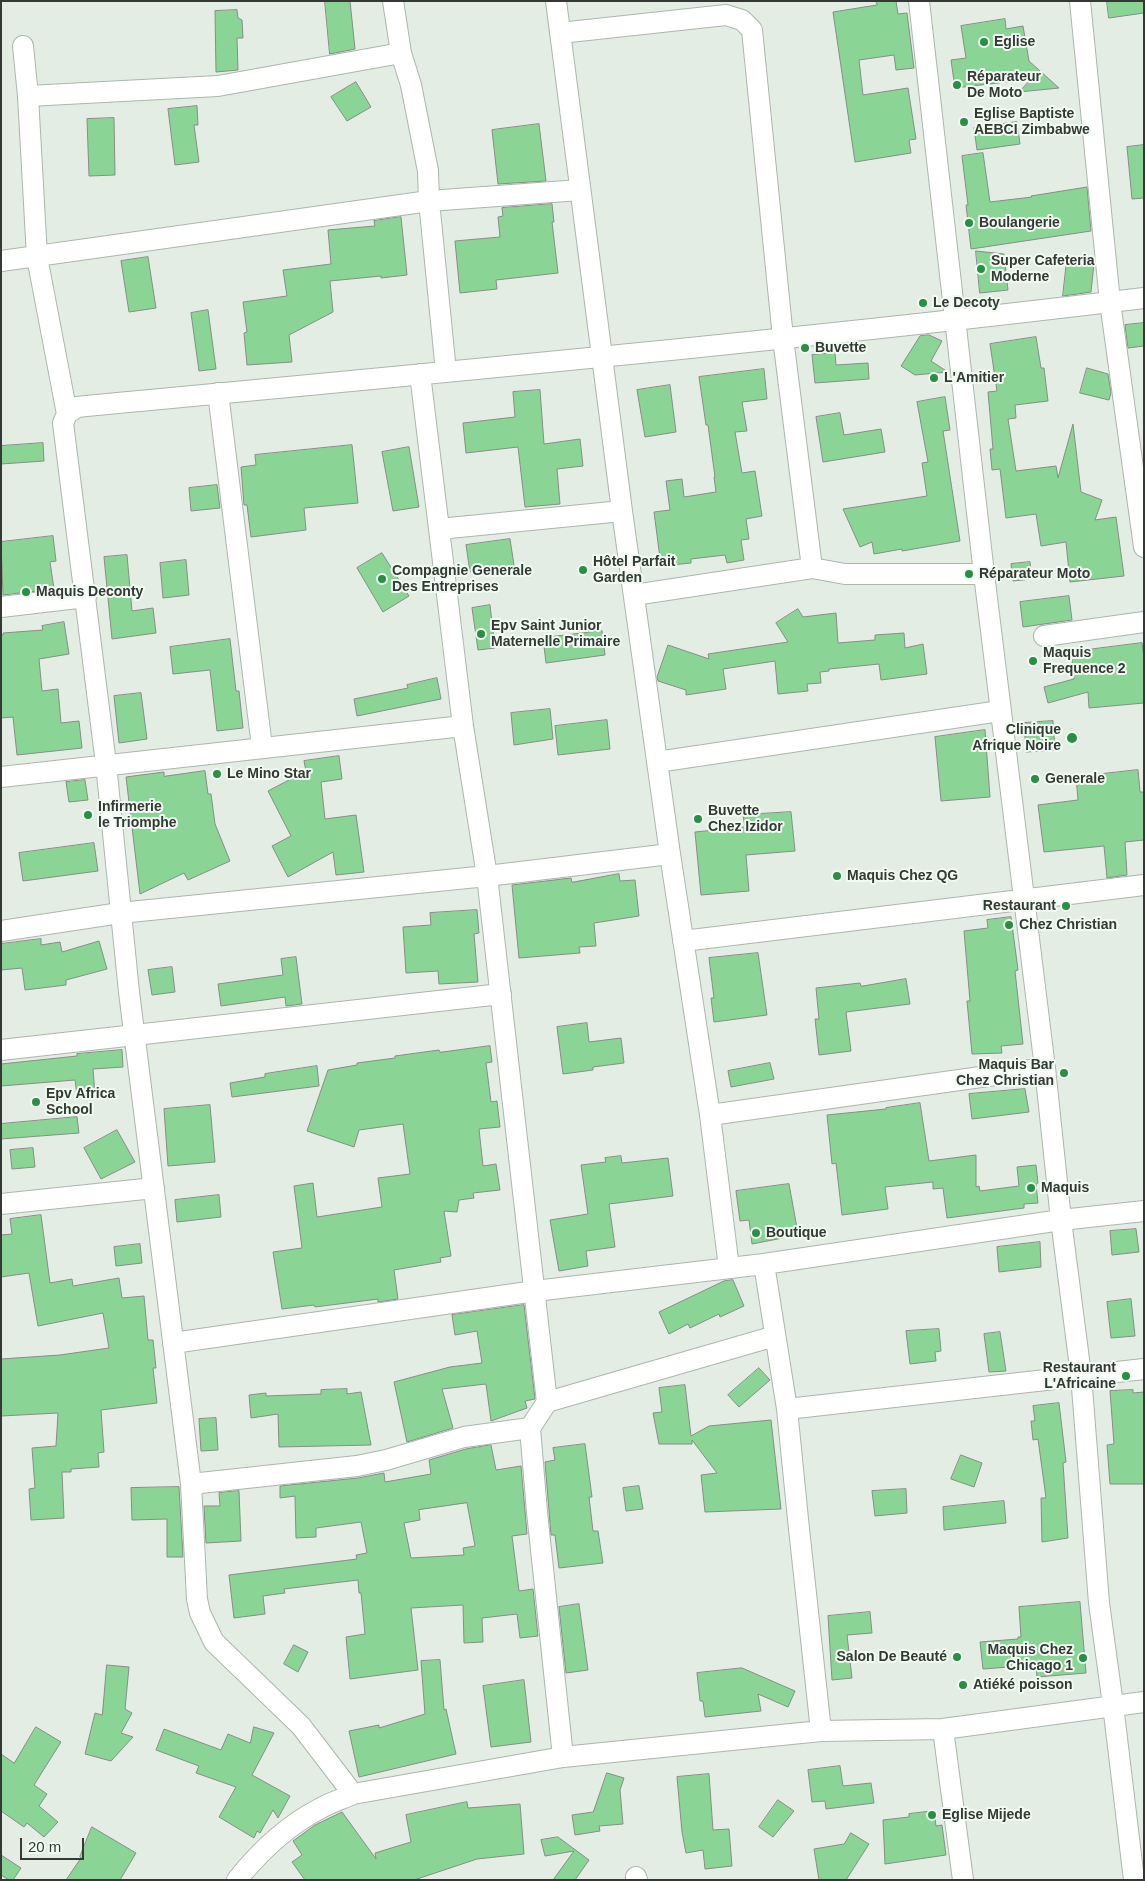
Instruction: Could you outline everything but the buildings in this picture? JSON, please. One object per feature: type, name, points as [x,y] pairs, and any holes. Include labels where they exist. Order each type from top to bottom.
[{"type":"street","points":[[393,1],[401,53],[411,85],[428,171],[428,201],[446,372]]},
{"type":"street","points":[[556,1],[622,511],[670,854],[710,1115],[729,1268]]},
{"type":"street","points":[[919,1],[1000,711],[1081,1375],[1099,1603],[1137,1868]]},
{"type":"street","points":[[1080,1],[1110,302],[1144,547]]},
{"type":"street","points":[[560,33],[726,15],[742,20],[752,30],[783,338],[812,568]]},
{"type":"street","points":[[22,46],[28,96],[37,256],[67,414]]},
{"type":"street","points":[[28,96],[218,86],[401,53]]},
{"type":"street","points":[[1,261],[428,201],[580,190]]},
{"type":"street","points":[[353,1794],[302,1726],[214,1642],[205,1628],[197,1599],[190,1484],[120,913],[106,764],[86,597],[65,445],[63,423],[67,414],[77,407],[601,357],[1144,298]]},
{"type":"street","points":[[420,374],[463,726],[487,876],[547,1402],[530,1428],[563,1757]]},
{"type":"street","points":[[218,394],[262,747]]},
{"type":"street","points":[[439,529],[622,511]]},
{"type":"street","points":[[634,595],[812,568],[845,574],[984,574]]},
{"type":"street","points":[[1,607],[86,597]]},
{"type":"street","points":[[1044,636],[1144,622]]},
{"type":"street","points":[[657,762],[1000,711]]},
{"type":"street","points":[[1,776],[463,726]]},
{"type":"street","points":[[1,931],[120,913],[487,876],[670,854]]},
{"type":"street","points":[[683,941],[1144,884]]},
{"type":"street","points":[[1,1050],[501,994]]},
{"type":"street","points":[[710,1115],[1045,1068]]},
{"type":"street","points":[[1,1204],[154,1188]]},
{"type":"street","points":[[173,1343],[535,1291],[764,1264],[1061,1220],[1144,1211]]},
{"type":"street","points":[[764,1264],[787,1409],[798,1528],[821,1731]]},
{"type":"street","points":[[547,1402],[775,1336]]},
{"type":"street","points":[[787,1409],[1144,1369]]},
{"type":"street","points":[[190,1484],[357,1466],[386,1460],[464,1437],[530,1428]]},
{"type":"street","points":[[237,1880],[249,1864],[284,1831],[321,1808],[353,1794],[563,1757],[821,1731],[943,1729],[1144,1702]]},
{"type":"street","points":[[943,1729],[964,1880]]},
{"type":"place","name":"Eglise","points":[[984,42]]},
{"type":"place","name":"Réparateur De Moto","points":[[957,85]]},
{"type":"place","name":"Eglise Baptiste AEBCI Zimbabwe","points":[[964,122]]},
{"type":"place","name":"Boulangerie","points":[[969,223]]},
{"type":"place","name":"Super Cafeteria Moderne","points":[[981,269]]},
{"type":"place","name":"Le Decoty","points":[[923,303]]},
{"type":"place","name":"Buvette","points":[[805,348]]},
{"type":"place","name":"L'Amitier","points":[[934,378]]},
{"type":"place","name":"Hôtel Parfait Garden","points":[[583,570]]},
{"type":"place","name":"Réparateur Moto","points":[[969,574]]},
{"type":"place","name":"Compagnie Generale Des Entreprises","points":[[382,579]]},
{"type":"place","name":"Maquis Deconty","points":[[26,592]]},
{"type":"place","name":"Epv Saint Junior Maternelle Primaire","points":[[481,634]]},
{"type":"place","name":"Maquis Frequence 2","points":[[1033,661]]},
{"type":"place","name":"Clinique Afrique Noire","points":[[1072,738]]},
{"type":"place","name":"Le Mino Star","points":[[217,774]]},
{"type":"place","name":"Generale","points":[[1035,779]]},
{"type":"place","name":"Infirmerie le Triomphe","points":[[88,815]]},
{"type":"place","name":"Buvette Chez Izidor","points":[[698,819]]},
{"type":"place","name":"Maquis Chez QG","points":[[837,876]]},
{"type":"place","name":"Restaurant","points":[[1066,906]]},
{"type":"place","name":"Chez Christian","points":[[1009,925]]},
{"type":"place","name":"Maquis Bar Chez Christian","points":[[1064,1073]]},
{"type":"place","name":"Epv Africa School","points":[[36,1102]]},
{"type":"place","name":"Maquis","points":[[1031,1188]]},
{"type":"place","name":"Boutique","points":[[756,1233]]},
{"type":"place","name":"Restaurant L'Africaine","points":[[1126,1376]]},
{"type":"place","name":"Salon De Beauté","points":[[957,1657]]},
{"type":"place","name":"Maquis Chez Chicago 1","points":[[1083,1658]]},
{"type":"place","name":"Atiéké poisson","points":[[963,1685]]},
{"type":"place","name":"Eglise Mijede","points":[[932,1815]]}]
